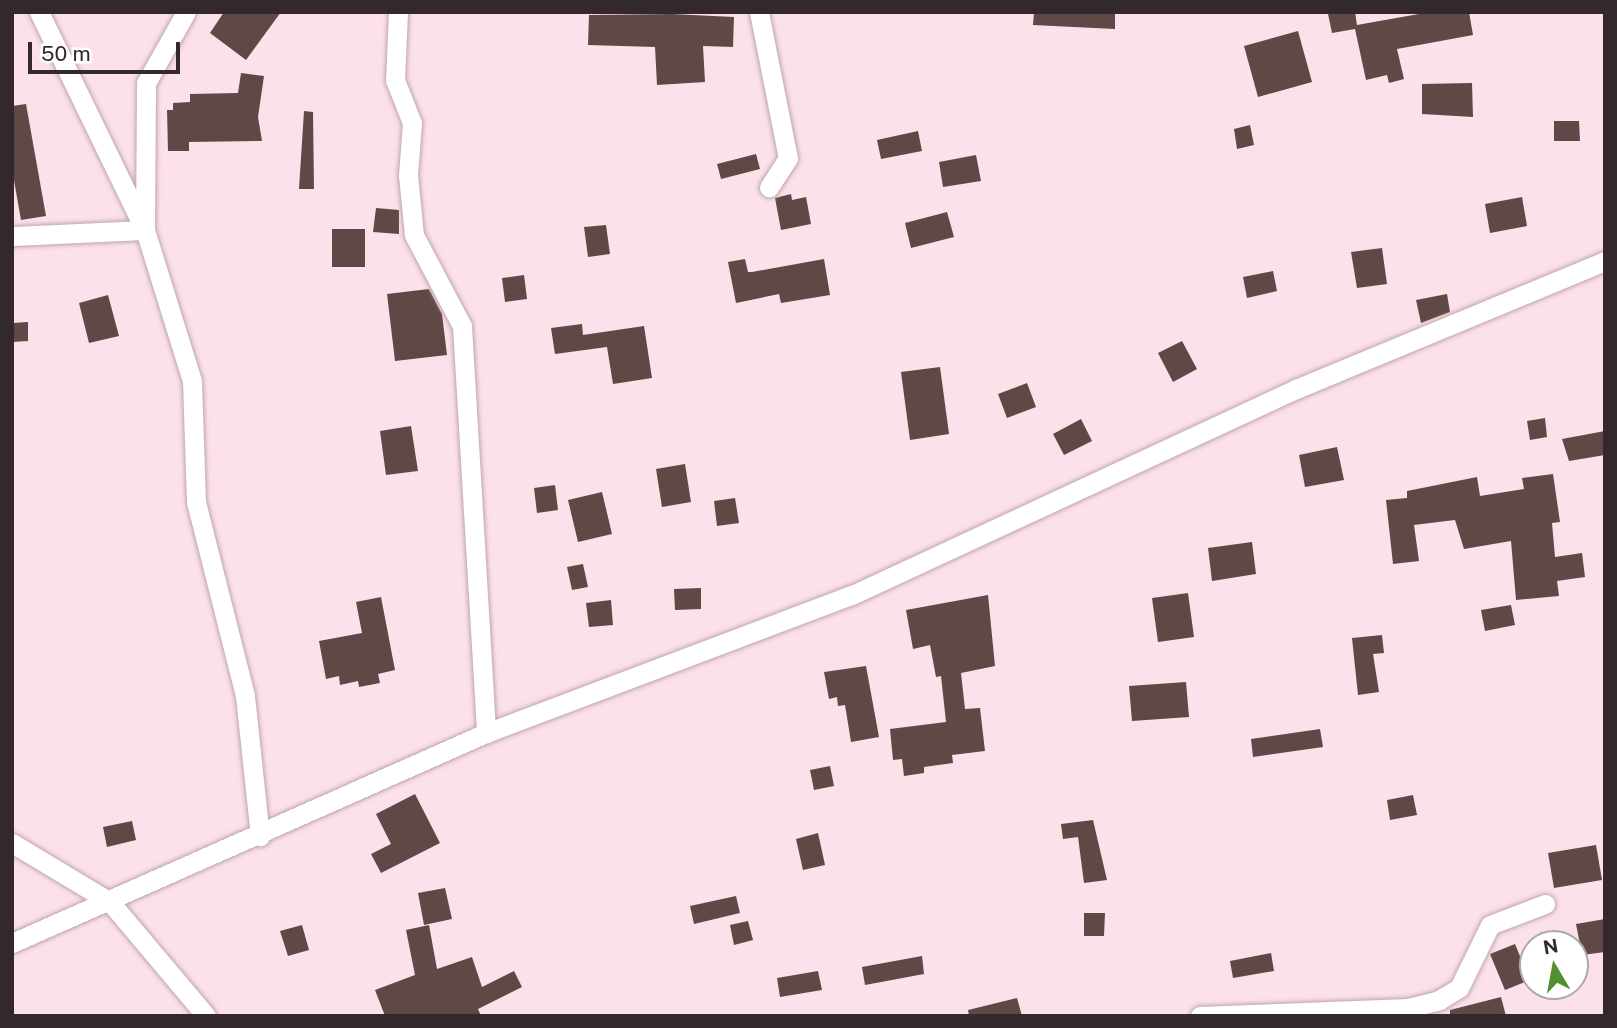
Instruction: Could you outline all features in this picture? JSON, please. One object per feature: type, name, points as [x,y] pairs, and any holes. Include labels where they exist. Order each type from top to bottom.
[{"type":"street","points":[[39,12],[145,230],[192,381],[196,502],[245,696],[260,836]]},
{"type":"street","points":[[145,230],[146,83],[186,12]]},
{"type":"street","points":[[398,12],[395,80],[412,123],[408,175],[414,235],[462,326],[486,733]]},
{"type":"street","points":[[759,12],[788,158],[769,187]]},
{"type":"street","points":[[12,236],[145,230]]},
{"type":"street","points":[[12,943],[260,836],[486,733],[852,595],[1296,389],[1605,261]]},
{"type":"street","points":[[12,843],[110,902],[206,1016]]},
{"type":"street","points":[[1200,1016],[1408,1007],[1439,1000],[1459,988],[1490,925],[1545,904]]},
{"type":"building","points":[[224,12],[281,12],[246,60],[210,33]]},
{"type":"building","points":[[1034,12],[1115,12],[1115,29],[1033,25]]},
{"type":"building","points":[[1355,12],[1357,25],[1430,12],[1469,12],[1473,35],[1397,49],[1404,79],[1389,83],[1387,75],[1366,80],[1355,29],[1332,33],[1328,14]]},
{"type":"building","points":[[672,14],[734,17],[733,47],[703,46],[705,82],[657,85],[655,47],[588,45],[589,15]]},
{"type":"building","points":[[1298,31],[1312,82],[1258,97],[1244,46]]},
{"type":"building","points":[[241,73],[264,76],[258,117],[262,141],[189,142],[189,151],[168,151],[167,110],[173,110],[173,103],[190,102],[190,94],[238,93]]},
{"type":"building","points":[[1472,83],[1473,117],[1422,114],[1422,84]]},
{"type":"building","points":[[26,104],[46,216],[21,220],[12,169],[12,106]]},
{"type":"building","points":[[304,111],[313,112],[314,189],[299,189]]},
{"type":"building","points":[[1554,121],[1579,121],[1580,141],[1554,141]]},
{"type":"building","points":[[1250,125],[1254,145],[1237,149],[1234,129]]},
{"type":"building","points":[[918,131],[922,151],[881,159],[877,140]]},
{"type":"building","points":[[756,154],[760,169],[721,179],[717,164]]},
{"type":"building","points":[[976,155],[981,181],[943,187],[939,162]]},
{"type":"building","points":[[791,194],[792,200],[806,197],[811,224],[781,230],[775,198]]},
{"type":"building","points":[[1522,197],[1527,226],[1490,233],[1485,204]]},
{"type":"building","points":[[376,208],[399,210],[399,234],[373,232]]},
{"type":"building","points":[[947,212],[954,237],[911,248],[905,223]]},
{"type":"building","points":[[606,225],[610,254],[588,257],[584,227]]},
{"type":"building","points":[[332,229],[365,229],[365,267],[332,267]]},
{"type":"building","points":[[1382,248],[1387,284],[1357,288],[1351,252]]},
{"type":"building","points":[[745,259],[748,272],[752,272],[824,259],[830,295],[781,303],[779,294],[736,303],[728,262]]},
{"type":"building","points":[[1273,271],[1277,291],[1247,298],[1243,277]]},
{"type":"building","points":[[524,275],[527,299],[505,302],[502,278]]},
{"type":"building","points":[[429,289],[442,314],[447,355],[395,361],[387,294]]},
{"type":"building","points":[[1447,294],[1450,312],[1421,323],[1416,300]]},
{"type":"building","points":[[108,295],[119,336],[89,343],[79,303]]},
{"type":"building","points":[[28,322],[28,341],[12,342],[12,323]]},
{"type":"building","points":[[582,324],[583,335],[644,326],[652,378],[613,384],[607,347],[555,354],[551,328]]},
{"type":"building","points":[[1182,341],[1197,369],[1173,382],[1158,353]]},
{"type":"building","points":[[940,367],[949,434],[910,440],[901,372]]},
{"type":"building","points":[[1027,383],[1036,407],[1007,418],[998,394]]},
{"type":"building","points":[[1545,418],[1547,437],[1530,440],[1527,421]]},
{"type":"building","points":[[1081,419],[1092,441],[1064,455],[1053,434]]},
{"type":"building","points":[[411,426],[418,471],[386,475],[380,431]]},
{"type":"building","points":[[1605,431],[1605,455],[1569,461],[1562,439]]},
{"type":"building","points":[[1337,447],[1344,480],[1305,487],[1299,455]]},
{"type":"building","points":[[685,464],[691,502],[662,507],[656,469]]},
{"type":"building","points":[[1553,474],[1560,522],[1552,523],[1555,557],[1582,553],[1585,577],[1557,581],[1559,596],[1516,600],[1511,541],[1464,549],[1455,520],[1414,525],[1419,561],[1393,564],[1386,500],[1407,498],[1407,491],[1477,477],[1480,496],[1524,489],[1522,478]]},
{"type":"building","points":[[555,485],[558,510],[537,513],[534,488]]},
{"type":"building","points":[[602,492],[612,534],[578,542],[568,500]]},
{"type":"building","points":[[735,498],[739,523],[717,526],[714,501]]},
{"type":"building","points":[[1252,542],[1256,574],[1212,581],[1208,548]]},
{"type":"building","points":[[583,564],[588,587],[572,590],[567,567]]},
{"type":"building","points":[[701,588],[701,609],[675,610],[674,589]]},
{"type":"building","points":[[1188,593],[1194,637],[1158,642],[1152,598]]},
{"type":"building","points":[[988,595],[995,666],[961,673],[965,709],[980,708],[985,751],[952,755],[953,763],[924,767],[924,773],[904,776],[902,759],[893,760],[890,729],[946,722],[941,676],[936,677],[930,645],[913,649],[906,610]]},
{"type":"building","points":[[381,597],[395,670],[378,674],[380,683],[359,687],[358,681],[340,685],[339,676],[326,679],[319,641],[362,633],[356,602]]},
{"type":"building","points":[[611,600],[613,625],[589,627],[586,603]]},
{"type":"building","points":[[1511,605],[1515,625],[1485,631],[1481,610]]},
{"type":"building","points":[[1382,635],[1384,653],[1373,654],[1379,692],[1358,695],[1352,638]]},
{"type":"building","points":[[866,666],[879,737],[851,742],[845,705],[838,706],[837,697],[829,699],[824,672]]},
{"type":"building","points":[[1186,682],[1189,717],[1132,721],[1129,686]]},
{"type":"building","points":[[1320,729],[1323,747],[1253,757],[1251,739]]},
{"type":"building","points":[[830,766],[834,786],[814,790],[810,770]]},
{"type":"building","points":[[415,794],[440,843],[381,873],[371,854],[391,844],[376,814]]},
{"type":"building","points":[[1413,795],[1417,815],[1390,820],[1387,800]]},
{"type":"building","points":[[1093,820],[1107,880],[1084,883],[1078,837],[1063,839],[1061,824]]},
{"type":"building","points":[[132,821],[136,840],[107,847],[103,827]]},
{"type":"building","points":[[818,833],[825,865],[803,870],[796,839]]},
{"type":"building","points":[[1596,845],[1602,880],[1554,888],[1548,853]]},
{"type":"building","points":[[445,888],[452,919],[424,925],[418,893]]},
{"type":"building","points":[[736,896],[740,913],[694,924],[690,906]]},
{"type":"building","points":[[1084,913],[1105,913],[1104,936],[1084,936]]},
{"type":"building","points":[[1605,919],[1605,952],[1589,954],[1589,930],[1577,930],[1576,924]]},
{"type":"building","points":[[748,921],[753,940],[734,945],[730,925]]},
{"type":"building","points":[[302,925],[309,950],[288,956],[280,931]]},
{"type":"building","points":[[429,925],[437,969],[472,957],[482,987],[514,971],[522,987],[478,1009],[481,1016],[385,1016],[375,990],[415,975],[406,930]]},
{"type":"building","points":[[1515,944],[1519,954],[1519,984],[1505,990],[1490,954]]},
{"type":"building","points":[[1271,953],[1274,971],[1233,978],[1230,961]]},
{"type":"building","points":[[922,956],[924,974],[865,985],[862,967]]},
{"type":"building","points":[[818,971],[822,990],[780,997],[777,978]]},
{"type":"building","points":[[1501,997],[1506,1016],[1450,1016],[1450,1010]]},
{"type":"building","points":[[1017,998],[1022,1016],[969,1016],[968,1010]]}]
